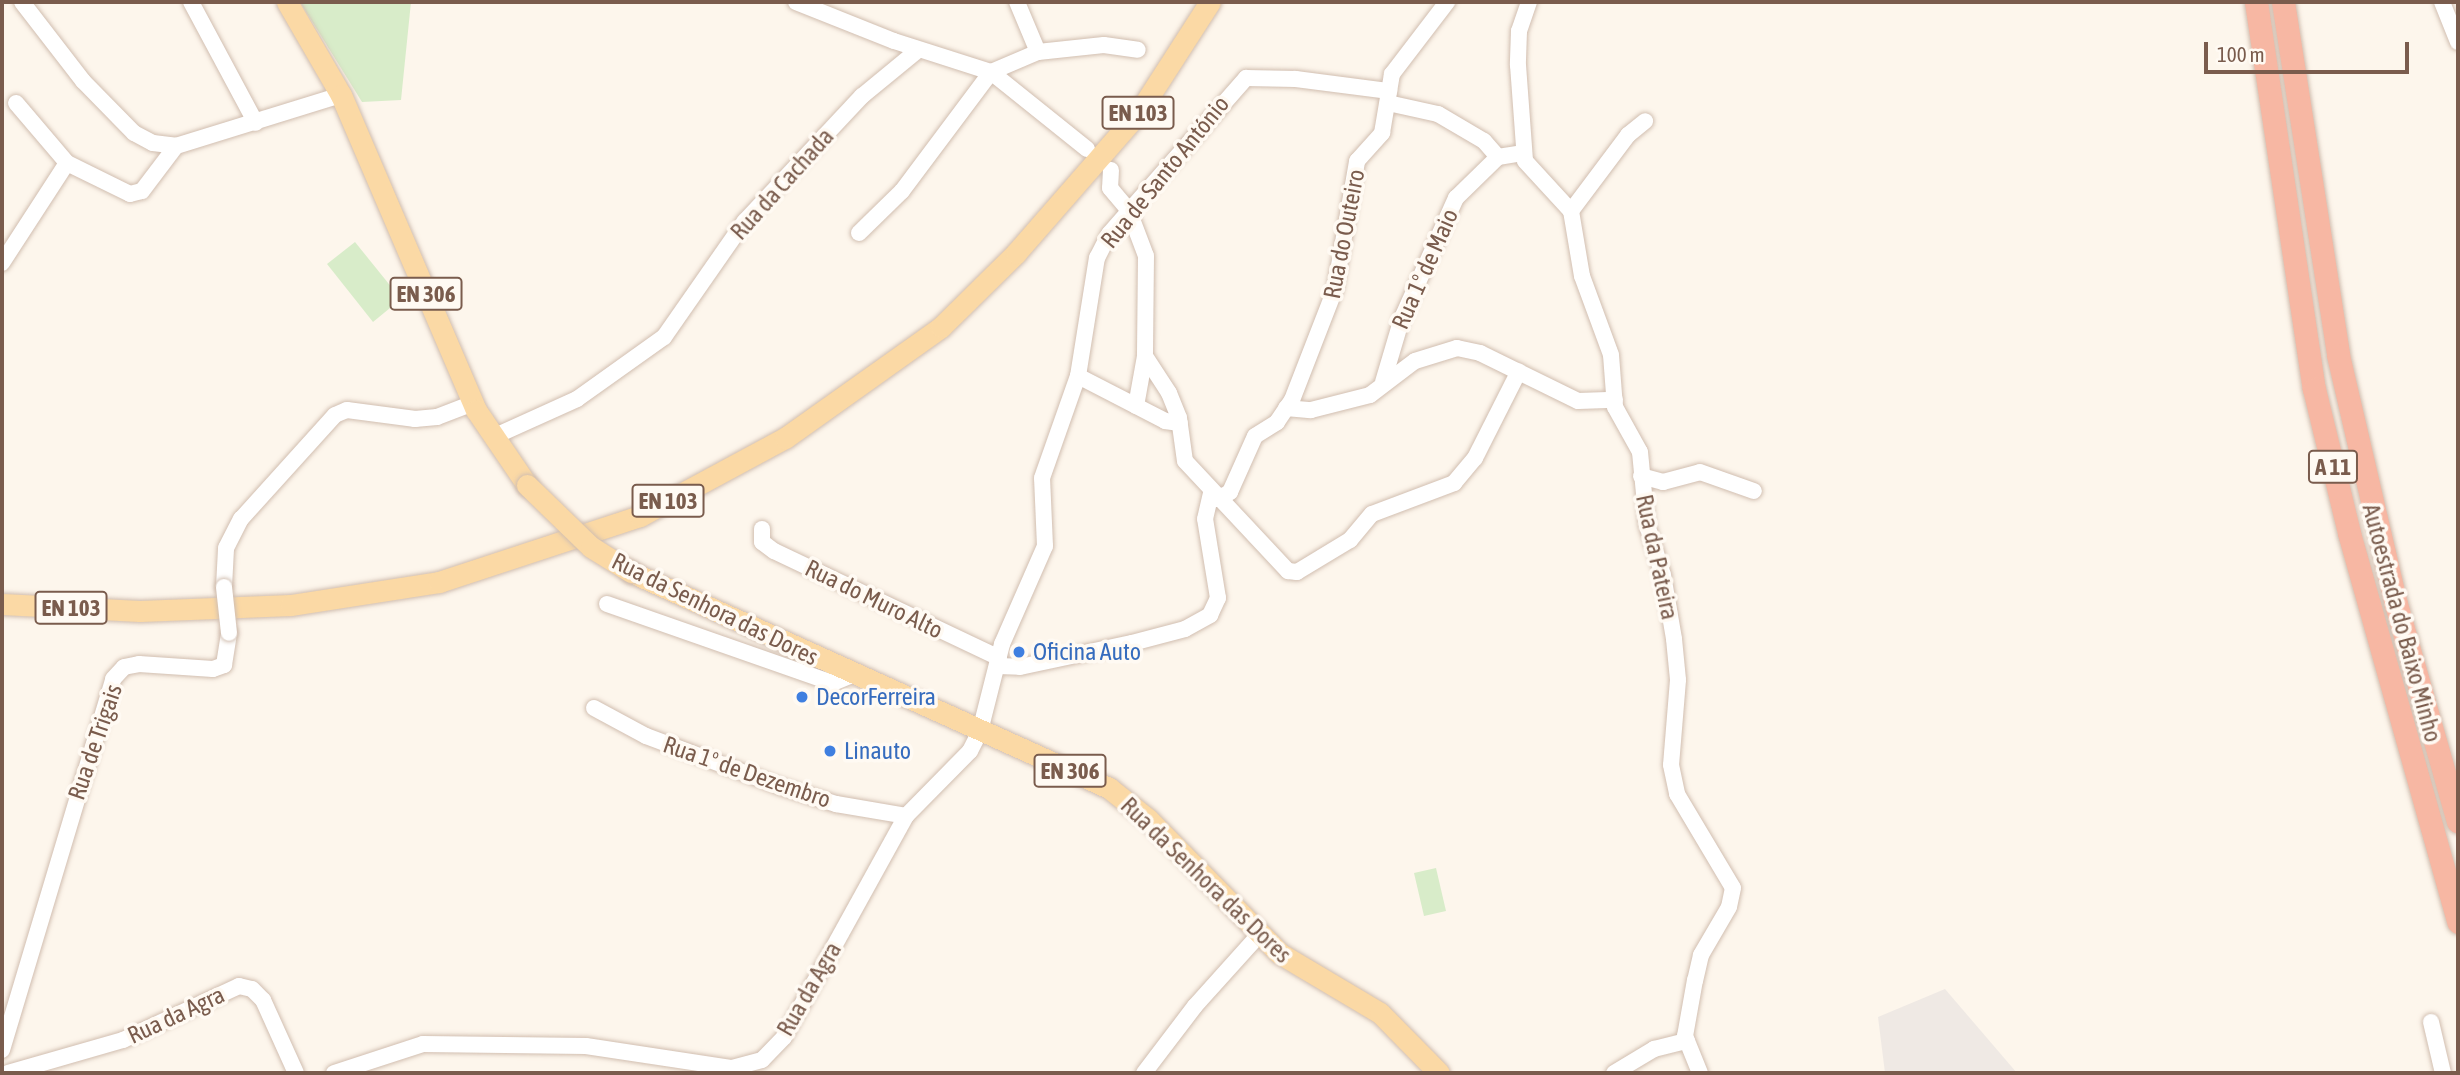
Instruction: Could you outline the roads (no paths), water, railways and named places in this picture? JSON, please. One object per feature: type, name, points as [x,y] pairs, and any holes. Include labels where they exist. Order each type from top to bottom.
[{"type":"highway","name":"Autoestrada do Baixo Minho","points":[[2256,2],[2314,389],[2349,533],[2458,922]]},
{"type":"highway","name":"Autoestrada do Baixo Minho","points":[[2283,2],[2338,355],[2396,604],[2458,821]]},
{"type":"main road","name":"EN 306","points":[[287,2],[341,95]]},
{"type":"main road","name":"EN 103","points":[[1076,185],[1132,106],[1194,2]]},
{"type":"main road","name":"EN 103","points":[[2,604],[140,611],[290,605],[439,582],[640,516],[785,438],[877,377],[942,327],[1076,185],[1139,112],[1210,2]]},
{"type":"main road","name":"Rua da Senhora das Dores","points":[[341,95],[473,403],[527,485],[591,547],[631,572],[852,675],[1109,788],[1148,819],[1259,935],[1297,967],[1380,1013],[1439,1073]]},
{"type":"street","points":[[22,2],[83,81],[134,133],[153,143],[176,146],[341,95]]},
{"type":"street","points":[[191,2],[256,123]]},
{"type":"street","points":[[796,2],[918,50],[991,72],[1087,149]]},
{"type":"street","points":[[1017,2],[1038,52]]},
{"type":"street","name":"Rua do Outeiro","points":[[1214,495],[1230,492],[1255,436],[1277,422],[1286,408],[1335,289],[1352,175],[1357,161],[1382,133],[1388,97],[1398,64],[1447,2]]},
{"type":"street","points":[[1529,2],[1519,31],[1525,161],[1571,211],[1628,135],[1645,121]]},
{"type":"street","points":[[2442,2],[2458,42]]},
{"type":"street","points":[[859,233],[902,191],[991,72],[1038,52],[1104,45],[1138,50]]},
{"type":"street","name":"Rua da Cachada","points":[[494,437],[576,399],[664,337],[746,221],[862,96],[918,50]]},
{"type":"street","name":"Rua de Santo António","points":[[980,731],[998,662],[1045,546],[1042,478],[1078,376],[1097,258],[1109,234],[1246,79],[1296,79],[1388,97]]},
{"type":"street","points":[[1388,97],[1438,114],[1484,141],[1498,157],[1524,153]]},
{"type":"street","points":[[16,103],[67,163],[130,194],[142,191],[176,146]]},
{"type":"street","name":"Rua 1º de Maio","points":[[1383,382],[1402,318],[1448,211],[1469,182],[1498,157]]},
{"type":"street","points":[[2,263],[67,163]]},
{"type":"street","points":[[1111,170],[1110,188],[1129,211],[1146,256],[1144,356],[1136,406]]},
{"type":"street","name":"Rua da Pateira","points":[[1571,211],[1582,276],[1611,355],[1615,400],[1640,452],[1647,525],[1663,575],[1678,680],[1671,765],[1677,794],[1733,888],[1729,907],[1701,955],[1687,1041]]},
{"type":"street","points":[[1286,408],[1311,410],[1370,395],[1383,382],[1415,361],[1457,348],[1480,353],[1578,401],[1615,400]]},
{"type":"street","points":[[1144,356],[1170,393],[1180,423],[1185,461],[1288,571],[1297,572],[1350,540],[1372,514],[1454,483],[1475,458],[1519,371]]},
{"type":"street","points":[[1078,376],[1165,421],[1180,423]]},
{"type":"street","name":"Rua de Trigais","points":[[2,1050],[113,679],[124,667],[139,664],[213,669],[225,665],[229,633],[224,587],[232,533],[335,415],[347,410],[426,418],[473,403]]},
{"type":"street","points":[[1641,476],[1663,482],[1700,472],[1754,491]]},
{"type":"street","points":[[998,662],[1020,667],[1132,643],[1185,629],[1210,615],[1218,598],[1205,519],[1214,495]]},
{"type":"street","name":"Rua do Muro Alto","points":[[762,529],[762,542],[774,551],[998,662]]},
{"type":"street","points":[[607,604],[834,683],[852,675]]},
{"type":"street","name":"Rua 1º de Dezembro","points":[[594,708],[646,736],[782,787],[836,804],[906,816]]},
{"type":"street","name":"Rua da Agra","points":[[334,1073],[423,1044],[586,1046],[732,1068],[762,1060],[784,1037],[906,816],[970,751],[980,731]]},
{"type":"street","points":[[1144,1073],[1195,1006],[1259,935]]},
{"type":"street","name":"Rua da Agra","points":[[8,1073],[123,1040],[239,986],[252,989],[263,1000],[296,1073]]},
{"type":"street","points":[[2431,1022],[2443,1073]]},
{"type":"street","points":[[1614,1073],[1654,1049],[1687,1041],[1700,1073]]},
{"type":"place","name":"Oficina Auto","points":[[1019,652]]},
{"type":"place","name":"DecorFerreira","points":[[802,697]]},
{"type":"place","name":"Linauto","points":[[830,751]]}]
